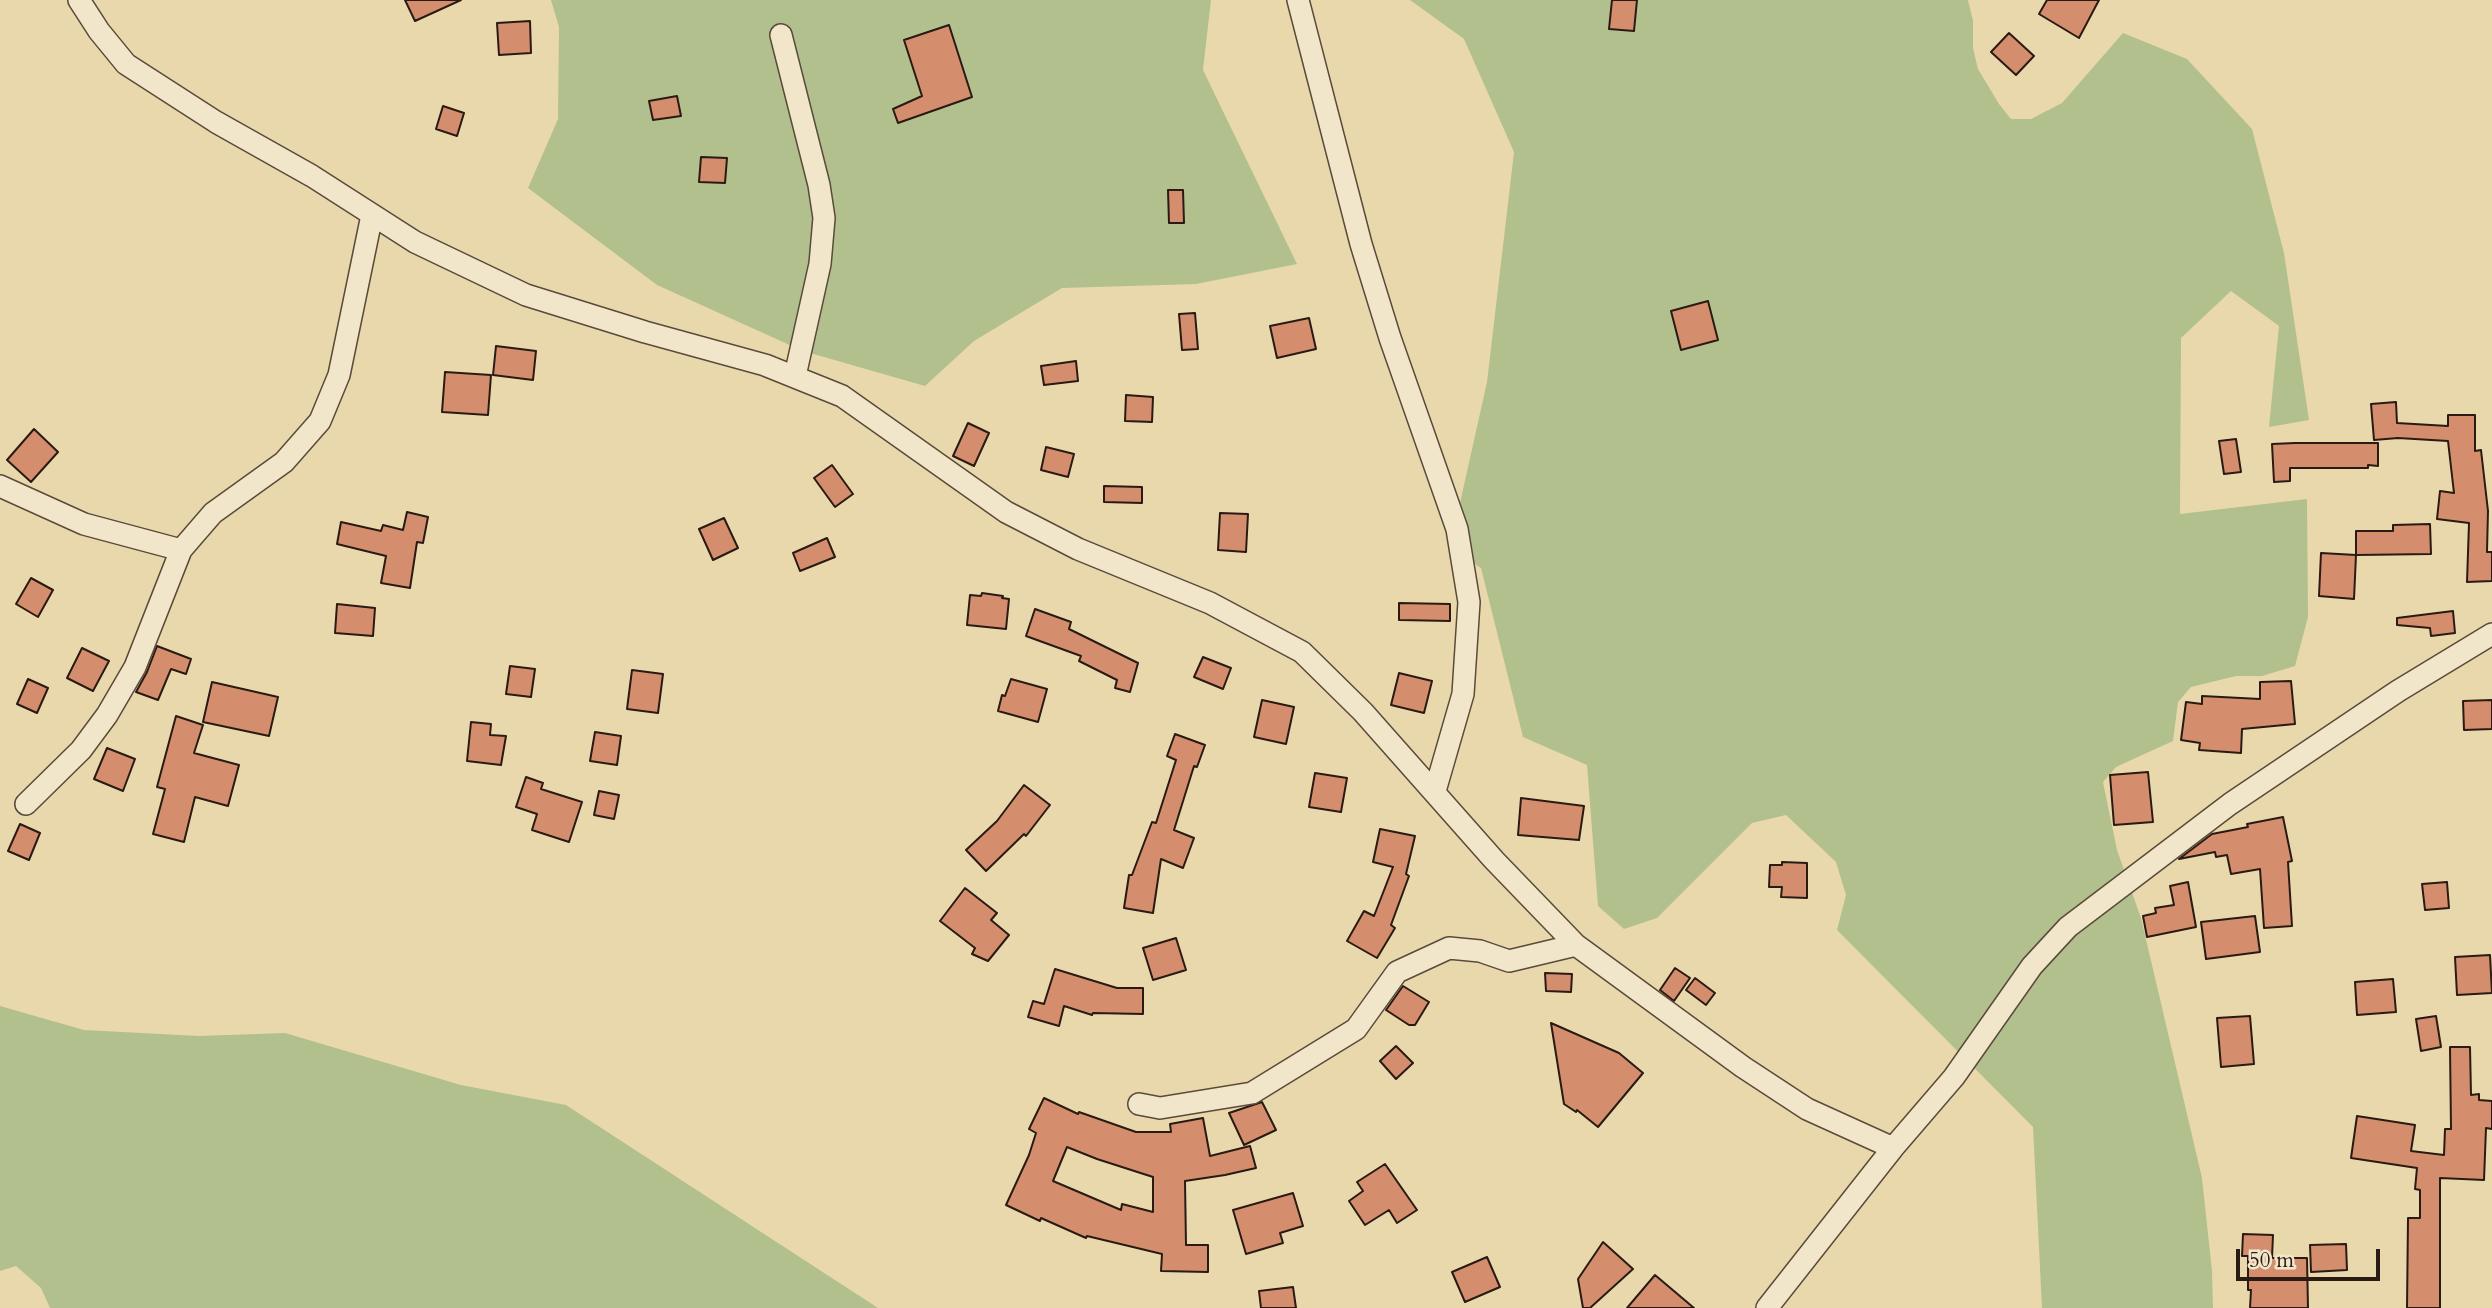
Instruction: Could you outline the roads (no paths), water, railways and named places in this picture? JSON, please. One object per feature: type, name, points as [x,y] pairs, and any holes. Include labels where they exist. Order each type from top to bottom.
[{"type":"street","points":[[79,0],[99,31],[127,64],[216,122],[313,176],[415,242],[526,295],[765,365],[842,396],[1006,512],[1077,549],[1210,603],[1302,652],[1363,712],[1494,860],[1576,945],[1743,1067],[1796,1102],[1893,1148]]},
{"type":"street","points":[[1298,0],[1361,244],[1459,541],[1469,602],[1463,694],[1435,791]]},
{"type":"street","points":[[781,35],[824,218],[820,264],[794,376]]},
{"type":"street","points":[[26,804],[81,750],[107,715],[135,667],[181,550],[214,513],[284,462],[320,421],[339,375],[372,215]]},
{"type":"street","points":[[0,486],[84,524],[181,550]]},
{"type":"street","points":[[1766,1308],[1893,1148],[1954,1077],[2032,966],[2068,927],[2230,804],[2398,691],[2492,634]]},
{"type":"street","points":[[1139,1104],[1160,1108],[1252,1093],[1356,1029],[1397,972],[1449,947],[1480,951],[1509,961],[1576,945]]}]
